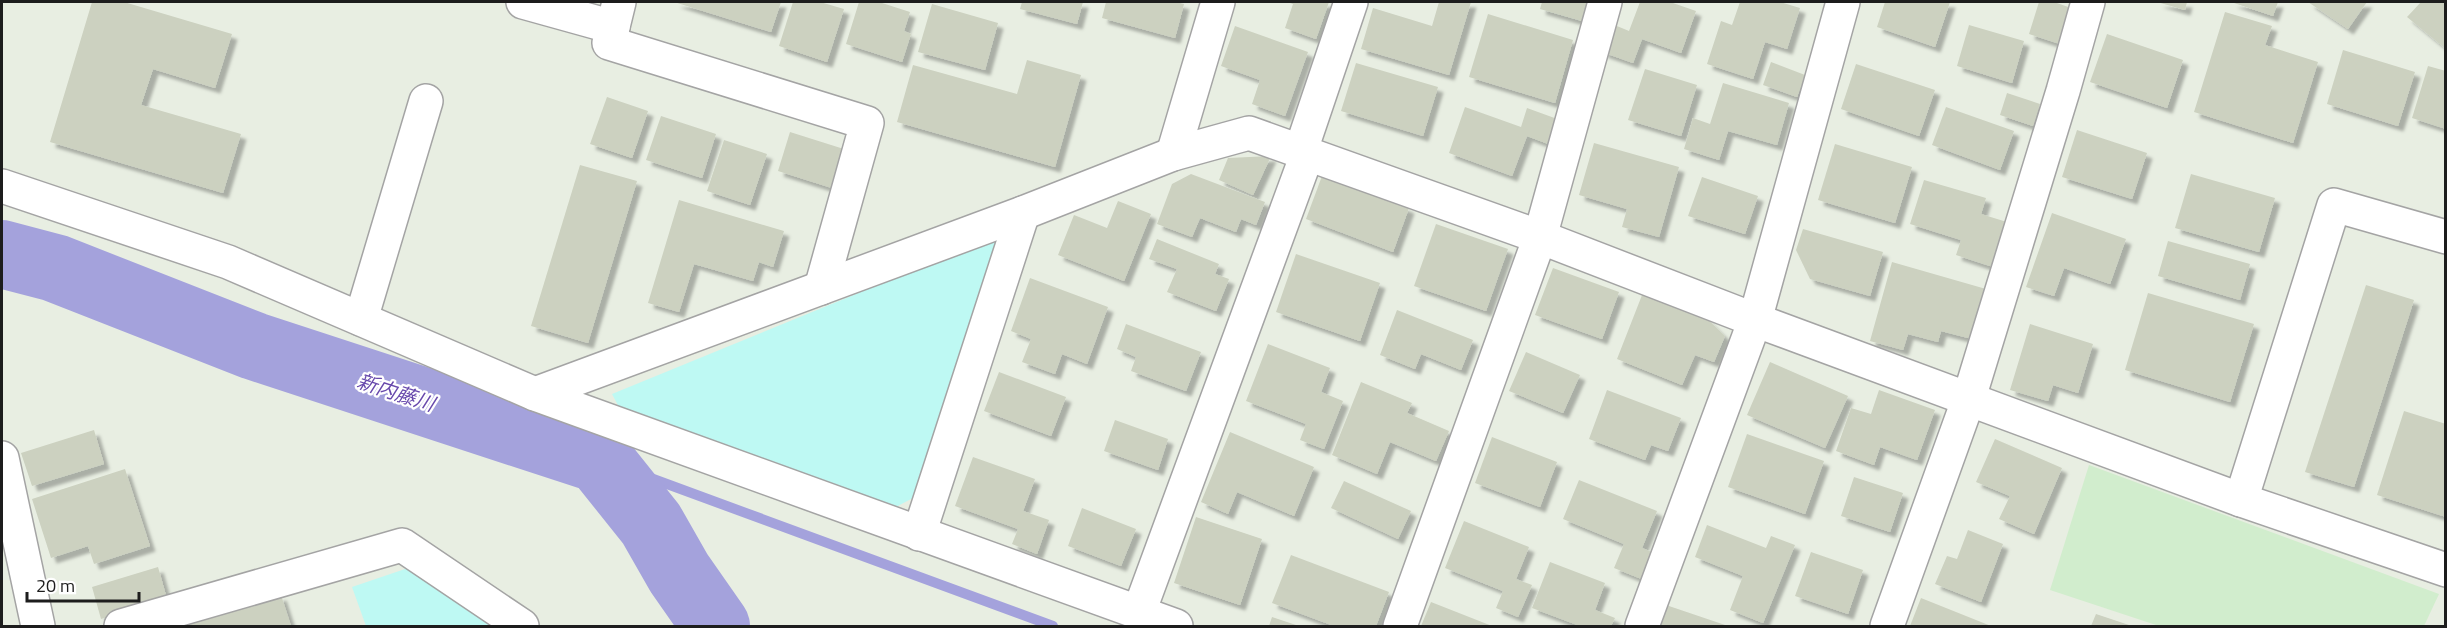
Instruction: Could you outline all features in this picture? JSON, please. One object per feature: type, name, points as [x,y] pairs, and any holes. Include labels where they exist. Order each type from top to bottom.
[{"type":"street","points":[[524,2],[616,14],[609,43],[867,123],[821,288]]},
{"type":"street","points":[[1173,154],[1218,2]]},
{"type":"street","points":[[1139,612],[1305,151],[1351,2]]},
{"type":"street","points":[[1400,627],[1540,237],[1605,2]]},
{"type":"street","points":[[1642,627],[1755,320],[1843,2]]},
{"type":"street","points":[[1887,627],[1969,398],[2088,2]]},
{"type":"street","points":[[361,319],[426,101]]},
{"type":"street","points":[[535,394],[1023,213],[1173,154],[1249,133],[1305,151],[1540,237],[1755,320],[2241,500],[2445,570]]},
{"type":"street","points":[[2,186],[228,262],[535,394],[1176,627]]},
{"type":"street","points":[[2241,500],[2334,205],[2445,237]]},
{"type":"street","points":[[919,534],[1023,213]]},
{"type":"street","points":[[2,458],[38,627]]},
{"type":"street","points":[[121,627],[402,545],[522,627]]},
{"type":"green space","points":[[2089,465],[2439,594],[2424,626],[2159,626],[2050,590]]},
{"type":"shaded area","points":[[998,236],[913,498],[892,509],[621,411],[612,394]]},
{"type":"shaded area","points":[[408,568],[498,626],[366,626],[352,587]]},
{"type":"building","points":[[92,2],[124,2],[232,34],[215,88],[153,69],[141,105],[241,134],[223,193],[50,142]]},
{"type":"building","points":[[674,2],[781,2],[771,32]]},
{"type":"building","points":[[793,2],[820,2],[844,9],[827,62],[779,46]]},
{"type":"building","points":[[859,2],[879,2],[910,12],[904,31],[911,34],[902,62],[846,44]]},
{"type":"building","points":[[1022,2],[1083,2],[1077,24],[1020,9]]},
{"type":"building","points":[[1106,2],[1184,4],[1175,38],[1102,18]]},
{"type":"building","points":[[1287,2],[1329,2],[1316,39],[1285,28],[1293,4]]},
{"type":"building","points":[[1439,2],[1471,2],[1449,75],[1361,49],[1373,8],[1432,26]]},
{"type":"building","points":[[1542,2],[1587,2],[1582,21],[1540,9]]},
{"type":"building","points":[[1640,2],[1670,2],[1696,11],[1681,53],[1642,39],[1633,63],[1602,52],[1612,24],[1629,31]]},
{"type":"building","points":[[1740,2],[1780,2],[1800,8],[1787,49],[1765,42],[1753,79],[1707,64],[1721,21],[1732,25]]},
{"type":"building","points":[[1885,2],[1950,2],[1935,47],[1877,27]]},
{"type":"building","points":[[2039,2],[2054,2],[2074,9],[2063,45],[2029,34]]},
{"type":"building","points":[[2157,2],[2187,2],[2185,10]]},
{"type":"building","points":[[2231,2],[2278,2],[2273,16]]},
{"type":"building","points":[[2308,2],[2367,2],[2348,29]]},
{"type":"building","points":[[2421,2],[2446,2],[2446,49],[2407,17]]},
{"type":"building","points":[[932,4],[998,23],[985,70],[918,52]]},
{"type":"building","points":[[2225,12],[2272,26],[2265,45],[2318,62],[2293,143],[2194,112]]},
{"type":"building","points":[[1488,14],[1573,40],[1555,103],[1469,77]]},
{"type":"building","points":[[1969,25],[2024,41],[2012,83],[1957,66]]},
{"type":"building","points":[[1235,26],[1308,52],[1285,116],[1252,104],[1260,80],[1221,66]]},
{"type":"building","points":[[2107,34],[2183,60],[2167,108],[2090,82]]},
{"type":"building","points":[[2343,50],[2415,72],[2398,126],[2327,104]]},
{"type":"building","points":[[1027,60],[1081,75],[1055,167],[897,122],[913,65],[1017,94]]},
{"type":"building","points":[[1771,62],[1805,75],[1797,97],[1763,85]]},
{"type":"building","points":[[1356,63],[1438,87],[1423,136],[1341,111]]},
{"type":"building","points":[[1856,64],[1935,90],[1919,136],[1841,109]]},
{"type":"building","points":[[2428,66],[2446,71],[2446,129],[2412,118]]},
{"type":"building","points":[[1645,69],[1697,85],[1681,136],[1628,120]]},
{"type":"building","points":[[1723,83],[1789,103],[1777,145],[1728,131],[1719,160],[1684,149],[1693,118],[1710,124]]},
{"type":"building","points":[[2007,93],[2040,104],[2033,126],[2000,115]]},
{"type":"building","points":[[607,97],[648,111],[632,158],[590,144]]},
{"type":"building","points":[[1465,107],[1521,127],[1527,108],[1560,120],[1551,145],[1527,136],[1512,176],[1449,153]]},
{"type":"building","points":[[1946,107],[2014,131],[2000,170],[1932,145]]},
{"type":"building","points":[[661,116],[716,134],[702,178],[646,160]]},
{"type":"building","points":[[2077,130],[2147,153],[2132,199],[2062,177]]},
{"type":"building","points":[[790,132],[847,150],[835,189],[778,171]]},
{"type":"building","points":[[724,140],[767,154],[750,205],[707,191]]},
{"type":"building","points":[[1594,143],[1679,167],[1659,237],[1622,227],[1627,209],[1579,195]]},
{"type":"building","points":[[1835,144],[1912,167],[1895,223],[1818,200]]},
{"type":"building","points":[[1271,156],[1253,195],[1219,180],[1228,158]]},
{"type":"building","points":[[580,165],[637,181],[588,343],[531,326]]},
{"type":"building","points":[[1191,174],[1265,202],[1256,225],[1241,219],[1236,232],[1200,218],[1192,237],[1157,224],[1172,184]]},
{"type":"building","points":[[2191,174],[2275,198],[2259,252],[2175,228]]},
{"type":"building","points":[[1322,176],[1409,208],[1393,252],[1306,219]]},
{"type":"building","points":[[1702,177],[1758,196],[1745,234],[1688,216]]},
{"type":"building","points":[[1924,180],[1986,198],[1981,214],[2010,223],[1996,268],[1956,255],[1961,240],[1910,224]]},
{"type":"building","points":[[679,200],[784,231],[773,267],[759,262],[753,281],[694,264],[679,312],[648,303]]},
{"type":"building","points":[[1118,201],[1151,214],[1124,281],[1058,255],[1074,215],[1107,228]]},
{"type":"building","points":[[2052,213],[2126,239],[2110,284],[2064,268],[2054,296],[2026,287]]},
{"type":"building","points":[[1436,224],[1508,249],[1486,311],[1414,286]]},
{"type":"building","points":[[1803,229],[1883,252],[1870,296],[1810,279],[1796,250]]},
{"type":"building","points":[[1157,239],[1219,264],[1215,274],[1229,279],[1216,311],[1167,292],[1177,269],[1149,259]]},
{"type":"building","points":[[2168,241],[2250,264],[2240,300],[2158,276]]},
{"type":"building","points":[[1296,254],[1380,283],[1360,341],[1276,312]]},
{"type":"building","points":[[1892,262],[1986,289],[1972,339],[1941,331],[1938,342],[1908,334],[1903,350],[1870,341]]},
{"type":"building","points":[[1553,268],[1619,292],[1602,339],[1535,315]]},
{"type":"building","points":[[1030,278],[1108,307],[1087,364],[1062,354],[1055,374],[1022,362],[1031,339],[1011,331]]},
{"type":"building","points":[[2366,285],[2414,300],[2354,487],[2305,472]]},
{"type":"building","points":[[1644,290],[1700,312],[1725,336],[1714,362],[1695,355],[1682,385],[1617,359]]},
{"type":"building","points":[[2148,293],[2254,324],[2230,402],[2125,370]]},
{"type":"building","points":[[1397,310],[1473,340],[1461,370],[1421,354],[1415,369],[1380,355]]},
{"type":"building","points":[[1126,324],[1201,352],[1186,391],[1131,371],[1136,357],[1117,349]]},
{"type":"building","points":[[2030,324],[2093,344],[2078,393],[2053,385],[2048,401],[2010,390]]},
{"type":"building","points":[[1268,344],[1330,368],[1321,392],[1343,401],[1324,449],[1300,440],[1306,424],[1246,401]]},
{"type":"building","points":[[1526,352],[1580,375],[1563,413],[1509,391]]},
{"type":"building","points":[[1770,362],[1848,396],[1825,448],[1747,415]]},
{"type":"building","points":[[999,372],[1066,397],[1051,436],[984,411]]},
{"type":"building","points":[[1361,382],[1412,403],[1407,413],[1449,431],[1436,461],[1390,442],[1377,474],[1332,455]]},
{"type":"building","points":[[1607,390],[1681,418],[1668,451],[1651,445],[1645,460],[1589,439]]},
{"type":"building","points":[[1879,390],[1935,410],[1917,460],[1880,447],[1874,465],[1836,451],[1851,408],[1871,414]]},
{"type":"building","points":[[2404,411],[2446,424],[2446,517],[2377,495]]},
{"type":"building","points":[[1115,420],[1168,439],[1158,470],[1104,451]]},
{"type":"building","points":[[94,430],[104,464],[32,486],[21,453]]},
{"type":"building","points":[[1230,432],[1314,467],[1294,516],[1237,492],[1228,514],[1201,502]]},
{"type":"building","points":[[1747,434],[1824,461],[1805,514],[1728,487]]},
{"type":"building","points":[[1492,437],[1557,462],[1540,507],[1475,483]]},
{"type":"building","points":[[1995,439],[2062,468],[2034,534],[1999,519],[2010,496],[1976,482]]},
{"type":"building","points":[[973,457],[1035,479],[1023,511],[1049,520],[1037,554],[1012,544],[1018,529],[955,506]]},
{"type":"building","points":[[125,469],[150,546],[94,564],[88,546],[51,558],[32,499]]},
{"type":"building","points":[[1854,477],[1903,493],[1890,532],[1841,516]]},
{"type":"building","points":[[1579,480],[1657,511],[1642,548],[1654,553],[1644,580],[1614,568],[1624,544],[1563,519]]},
{"type":"building","points":[[1344,481],[1411,511],[1398,539],[1331,508]]},
{"type":"building","points":[[1082,508],[1136,529],[1121,566],[1068,546]]},
{"type":"building","points":[[1196,517],[1262,539],[1240,605],[1174,583]]},
{"type":"building","points":[[1464,521],[1529,547],[1516,579],[1532,585],[1518,617],[1496,608],[1503,591],[1445,568]]},
{"type":"building","points":[[1707,525],[1766,548],[1771,536],[1795,545],[1763,623],[1730,610],[1743,576],[1695,557]]},
{"type":"building","points":[[1968,530],[2003,544],[1981,602],[1935,584],[1947,556],[1957,559]]},
{"type":"building","points":[[1811,552],[1863,570],[1848,614],[1795,596]]},
{"type":"building","points":[[1291,555],[1389,592],[1376,626],[1334,626],[1272,603]]},
{"type":"building","points":[[1550,562],[1605,583],[1595,610],[1615,618],[1611,626],[1580,626],[1532,608]]},
{"type":"building","points":[[158,567],[167,599],[101,619],[92,587]]},
{"type":"building","points":[[281,595],[291,626],[180,626]]},
{"type":"building","points":[[1921,598],[1991,626],[1910,626]]},
{"type":"building","points":[[1431,602],[1492,626],[1421,626]]},
{"type":"building","points":[[1666,605],[1728,626],[1659,626]]},
{"type":"building","points":[[2096,614],[2132,626],[2091,626]]},
{"type":"building","points":[[1272,617],[1299,626],[1269,626]]},
{"type":"waterway","name":"新内藤川","points":[[2,254],[55,268],[254,346],[599,459],[651,524],[679,573],[716,626]]},
{"type":"waterway","points":[[599,459],[1053,626]]}]
